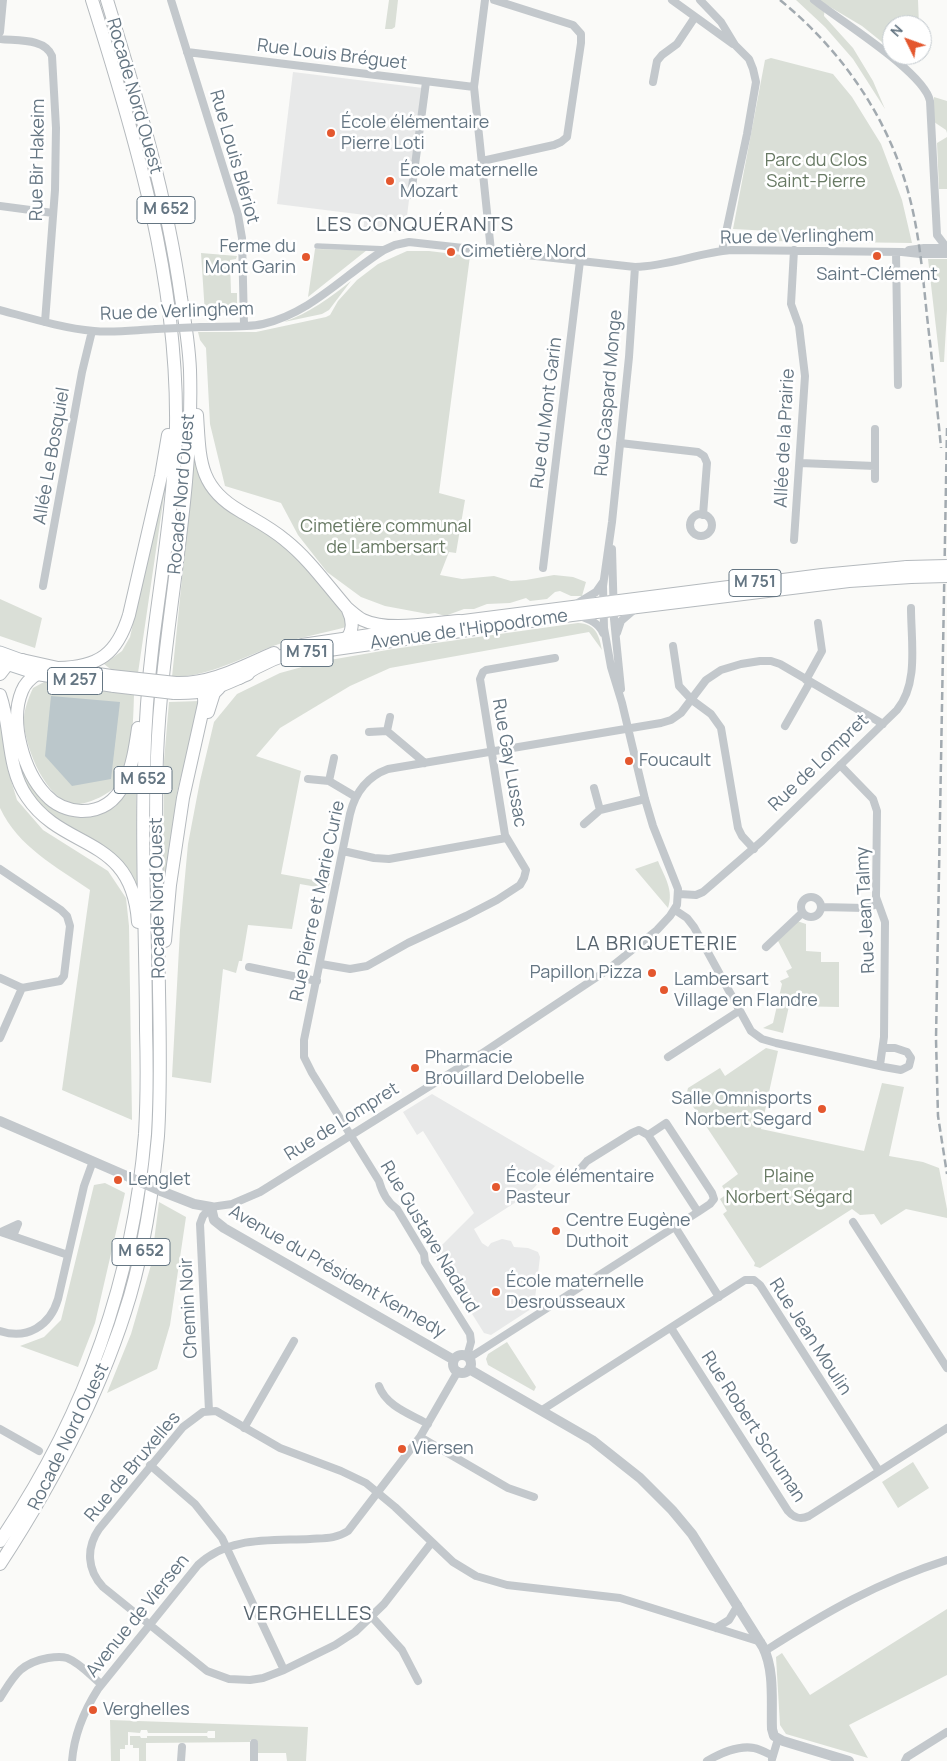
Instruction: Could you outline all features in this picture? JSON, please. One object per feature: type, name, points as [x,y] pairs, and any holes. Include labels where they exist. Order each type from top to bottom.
[{"type":"main road","name":"Rocade Nord Ouest","points":[[0,1541],[22,1508],[74,1408],[97,1353],[118,1290],[132,1228],[141,1173],[146,1100],[143,792],[145,741],[150,672],[173,480],[176,381],[173,337],[153,214],[124,102],[92,0]]},
{"type":"main road","name":"Rocade Nord Ouest","points":[[0,1564],[43,1493],[82,1418],[118,1332],[134,1282],[147,1219],[158,1138],[160,1039],[156,810],[157,751],[164,668],[185,497],[190,368],[180,291],[165,204],[107,0]]},
{"type":"main road","points":[[190,368],[195,396],[200,455],[210,486],[220,497],[231,506],[274,531],[292,546],[347,608],[361,619],[382,625],[398,626],[459,621]]},
{"type":"main road","points":[[58,668],[82,667],[98,661],[116,643],[126,624],[163,469],[176,381]]},
{"type":"main road","name":"Avenue de l'Hippodrome","points":[[608,606],[638,607],[849,581],[947,566]]},
{"type":"main road","name":"Avenue de l'Hippodrome","points":[[2,667],[37,674],[203,692],[219,688],[286,658],[304,654],[571,611],[858,571],[909,572],[947,576]]},
{"type":"main road","points":[[240,678],[258,665],[272,660],[307,649],[339,644],[348,637],[352,624],[347,608]]},
{"type":"main road","name":"Avenue de l'Hippodrome","points":[[175,688],[216,678],[290,648],[348,637],[459,621],[571,611]]},
{"type":"main road","name":"Avenue de l'Hippodrome","points":[[0,652],[22,660],[112,681]]},
{"type":"main road","points":[[2,667],[22,660]]},
{"type":"main road","points":[[37,674],[24,686],[19,702],[18,728],[25,758],[37,784],[50,799],[66,808],[84,811],[97,808],[111,801],[127,780],[132,764],[150,672]]},
{"type":"main road","points":[[159,990],[177,838],[205,699],[203,692],[198,686],[192,684]]},
{"type":"main road","points":[[200,730],[207,716],[214,693],[219,688]]},
{"type":"main road","points":[[0,695],[6,717],[15,770],[21,788],[28,799],[54,823],[109,857],[130,883],[137,913],[146,1021]]},
{"type":"main road","points":[[0,1535],[22,1508]]},
{"type":"street","points":[[0,32],[4,0]]},
{"type":"street","name":"Rue Louis Blériot","points":[[171,0],[240,223],[244,326]]},
{"type":"street","points":[[485,0],[474,86],[491,251]]},
{"type":"street","points":[[482,161],[554,145],[564,140],[568,133],[581,43],[579,30],[573,25],[494,0]]},
{"type":"street","points":[[672,0],[735,45],[749,59],[756,82],[722,251]]},
{"type":"street","points":[[700,0],[721,22],[735,45]]},
{"type":"street","points":[[814,0],[889,56],[914,77],[928,94],[938,234],[936,240],[929,248]]},
{"type":"street","points":[[653,82],[657,61],[677,44],[696,17]]},
{"type":"street","name":"Rue Bir Hakeim","points":[[0,39],[42,44],[51,54],[56,128],[54,213],[45,322]]},
{"type":"street","name":"Rue Louis Bréguet","points":[[187,52],[426,82],[474,86]]},
{"type":"street","points":[[411,195],[426,82]]},
{"type":"street","points":[[0,206],[54,213]]},
{"type":"street","points":[[938,234],[947,248]]},
{"type":"street","name":"Rue de Verlinghem","points":[[0,310],[45,322],[92,331],[244,326],[271,322],[299,310],[387,249],[413,242],[635,267],[668,264],[722,251],[794,250],[947,254]]},
{"type":"street","points":[[316,246],[387,249]]},
{"type":"street","name":"Rue de Verlinghem","points":[[899,252],[947,248]]},
{"type":"street","name":"Allée de la Prairie","points":[[794,250],[791,304],[798,326],[805,376],[794,540]]},
{"type":"street","points":[[898,385],[899,252]]},
{"type":"street","name":"Rue du Mont Garin","points":[[543,568],[580,261]]},
{"type":"street","name":"Rue Gaspard Monge","points":[[622,703],[617,650],[604,578],[612,522],[629,358],[635,267]]},
{"type":"street","name":"Allée Le Bosquiel","points":[[43,586],[82,372],[92,331]]},
{"type":"street","points":[[875,428],[875,479]]},
{"type":"street","points":[[620,443],[698,452],[704,456],[706,463],[703,515]]},
{"type":"street","points":[[800,463],[875,466]]},
{"type":"street","name":"Rue Gaspard Monge","points":[[612,522],[605,637],[645,799],[679,894]]},
{"type":"street","points":[[604,578],[592,596],[571,611],[593,621],[601,629],[605,637]]},
{"type":"street","points":[[617,650],[618,629],[621,621],[638,607]]},
{"type":"street","name":"Rue de Lompret","points":[[679,894],[700,894],[754,849],[900,706],[911,684],[911,608]]},
{"type":"street","points":[[785,726],[822,652],[818,623]]},
{"type":"street","points":[[673,646],[679,686],[692,700],[711,714],[721,728],[738,828],[742,836],[754,849]]},
{"type":"street","name":"Rue Gay Lussac","points":[[320,964],[350,969],[362,968],[408,943],[478,910],[517,887],[522,882],[526,870],[506,838],[480,678],[483,672],[554,658]]},
{"type":"street","name":"Rue Pierre et Marie Curie","points":[[351,1136],[304,1057],[304,1040],[350,814],[356,796],[368,781],[377,774],[388,769],[672,720],[681,713],[710,676],[726,668],[741,664],[771,662],[784,666],[883,724]]},
{"type":"street","points":[[387,731],[390,717]]},
{"type":"street","points":[[369,732],[387,731],[425,763]]},
{"type":"street","points":[[329,781],[334,758]]},
{"type":"street","name":"Rue Jean Talmy","points":[[840,765],[869,795],[876,807],[876,897],[885,922],[883,1048],[880,1066]]},
{"type":"street","points":[[308,779],[329,781],[356,796]]},
{"type":"street","points":[[594,788],[600,810]]},
{"type":"street","points":[[584,824],[600,810],[645,799]]},
{"type":"street","points":[[343,851],[374,858],[389,859],[506,838]]},
{"type":"street","points":[[0,868],[61,910],[67,916],[70,929],[62,979],[58,982],[22,988],[0,978]]},
{"type":"street","points":[[679,894],[675,910],[692,923],[739,1011],[752,1031],[762,1039],[901,1070],[909,1066],[911,1062],[906,1052],[895,1048],[883,1048]]},
{"type":"street","points":[[807,898],[816,899],[821,906],[820,912],[814,917],[806,916],[802,913],[801,904],[807,898]]},
{"type":"street","points":[[821,906],[865,908],[878,904]]},
{"type":"street","name":"Rue de Lompret","points":[[0,1121],[194,1204],[211,1206],[232,1204],[250,1197],[481,1054],[600,975],[657,930],[675,910]]},
{"type":"street","points":[[766,947],[802,913]]},
{"type":"street","points":[[249,967],[317,981]]},
{"type":"street","points":[[0,1038],[22,988]]},
{"type":"street","points":[[668,1057],[739,1011]]},
{"type":"street","points":[[458,1371],[464,1372],[469,1361],[710,1204],[714,1198],[707,1185],[666,1123],[648,1135]]},
{"type":"street","points":[[574,1176],[587,1161],[632,1132],[640,1130],[648,1135],[698,1212]]},
{"type":"street","name":"Rue Gustave Nadaud","points":[[351,1136],[379,1181],[380,1188],[391,1205],[397,1209],[424,1254],[425,1262],[470,1334],[469,1361]]},
{"type":"street","points":[[0,1331],[14,1334],[25,1333],[41,1326],[48,1320],[56,1306],[84,1186],[97,1163]]},
{"type":"street","name":"Avenue du Président Kennedy","points":[[211,1206],[214,1220],[224,1228],[454,1360]]},
{"type":"street","name":"Chemin Noir","points":[[208,1411],[200,1224],[203,1216],[211,1206]]},
{"type":"street","points":[[853,1222],[947,1368]]},
{"type":"street","points":[[675,1227],[719,1297]]},
{"type":"street","points":[[13,1236],[68,1255]]},
{"type":"street","name":"Rue Jean Moulin","points":[[542,1410],[745,1280],[752,1279],[758,1283],[879,1471]]},
{"type":"street","name":"Rue Robert Schuman","points":[[671,1328],[788,1511],[794,1517],[805,1518],[947,1428]]},
{"type":"street","points":[[244,1428],[294,1341]]},
{"type":"street","name":"Avenue du Président Kennedy","points":[[454,1360],[460,1355],[469,1361]]},
{"type":"street","name":"Avenue du Président Kennedy","points":[[454,1360],[454,1367],[458,1371]]},
{"type":"street","points":[[469,1361],[603,1448],[648,1485],[686,1528],[738,1605],[763,1647],[770,1676],[772,1729],[774,1736],[778,1739],[849,1761]]},
{"type":"street","name":"Avenue de Viersen","points":[[72,1761],[77,1734],[83,1716],[101,1684],[198,1565],[208,1556],[226,1547],[250,1542],[338,1536],[351,1528],[420,1437],[458,1371]]},
{"type":"street","points":[[379,1386],[387,1400],[428,1424]]},
{"type":"street","name":"Rue de Bruxelles","points":[[432,1542],[384,1604],[372,1617],[342,1640],[284,1670],[263,1678],[250,1680],[229,1679],[197,1664],[100,1584],[91,1567],[89,1555],[91,1544],[96,1534],[150,1465],[183,1427],[198,1415],[208,1411],[220,1413],[287,1452],[355,1477],[378,1492],[395,1507],[432,1542],[453,1562],[469,1573],[483,1579],[507,1585],[620,1598],[716,1628],[763,1647]]},
{"type":"street","points":[[0,1429],[40,1451]]},
{"type":"street","points":[[420,1437],[508,1488],[534,1497]]},
{"type":"street","points":[[150,1465],[195,1504],[210,1522],[226,1547],[284,1670]]},
{"type":"street","points":[[763,1647],[856,1596],[907,1574],[947,1560]]},
{"type":"street","points":[[716,1628],[729,1620],[738,1605]]},
{"type":"street","points":[[372,1617],[402,1650],[418,1682]]},
{"type":"street","points":[[0,1698],[12,1678],[23,1667],[38,1660],[53,1657],[63,1657],[71,1660],[101,1684]]},
{"type":"street","points":[[905,1761],[907,1757],[947,1732]]},
{"type":"street","points":[[706,1761],[720,1753],[748,1748],[758,1749],[772,1758],[778,1739]]},
{"type":"street","points":[[254,1743],[254,1761]]},
{"type":"street","points":[[182,1747],[182,1761]]},
{"type":"shaded area","name":"École élémentaire Pierre Loti","points":[[293,72],[423,88],[405,232],[363,231],[365,215],[277,204]]},
{"type":"shaded area","points":[[51,696],[120,702],[111,779],[72,786],[45,756]]},
{"type":"shaded area","name":"École élémentaire Pasteur","points":[[432,1094],[555,1166],[527,1195],[474,1229],[482,1243],[488,1247],[491,1243],[502,1239],[511,1241],[514,1247],[528,1248],[538,1252],[540,1257],[534,1307],[491,1335],[484,1333],[434,1253],[474,1213],[423,1131],[417,1135],[403,1112]]},
{"type":"green space","points":[[389,0],[398,0],[395,27],[385,29]]},
{"type":"green space","points":[[796,0],[918,0],[919,15],[882,15],[882,42],[862,26],[825,4],[824,16],[853,48],[873,81],[885,109],[853,59],[825,27]]},
{"type":"green space","name":"Parc du Clos Saint-Pierre","points":[[771,58],[833,74],[852,97],[881,144],[902,200],[912,243],[769,241],[770,231],[733,229],[765,60]]},
{"type":"green space","points":[[934,97],[947,101],[947,133],[946,130],[934,122]]},
{"type":"green space","points":[[947,137],[947,189],[939,189],[937,143]]},
{"type":"green space","points":[[315,249],[367,250],[308,297]]},
{"type":"green space","name":"Cimetière communal de Lambersart","points":[[407,251],[429,251],[470,256],[439,493],[465,500],[456,553],[449,552],[440,575],[462,579],[494,576],[511,581],[554,575],[573,577],[586,582],[582,596],[571,596],[560,591],[555,592],[547,599],[530,601],[526,598],[510,603],[487,604],[474,609],[464,609],[445,616],[385,606],[361,597],[327,572],[298,535],[281,503],[225,486],[210,424],[206,348],[200,340],[198,332],[256,332],[326,317],[330,315],[338,301],[357,280],[378,264]]},
{"type":"green space","points":[[201,253],[237,256],[236,259],[230,260],[231,293],[237,293],[237,308],[235,312],[205,314]]},
{"type":"green space","points":[[928,259],[947,259],[944,362],[940,362]]},
{"type":"green space","points":[[351,281],[329,310],[322,314],[284,322],[319,304]]},
{"type":"green space","points":[[195,450],[202,479],[293,552],[348,619],[346,627],[279,644],[200,674],[172,677]]},
{"type":"green space","points":[[168,468],[138,673],[113,671],[104,664],[122,651],[130,637]]},
{"type":"green space","points":[[0,599],[42,618],[35,648],[0,636]]},
{"type":"green space","points":[[578,623],[589,626],[596,631],[602,650],[589,632],[390,668],[350,686],[280,728],[256,756],[301,771],[281,874],[330,883],[328,889],[300,884],[292,929],[248,925],[242,961],[239,961],[236,973],[223,969],[211,1083],[172,1077],[180,930],[188,844],[214,722],[237,694],[280,673],[324,661],[393,649]]},
{"type":"green space","points":[[44,682],[134,695],[130,750],[124,771],[115,787],[99,798],[79,804],[64,800],[46,784],[39,772],[29,746],[24,715],[33,688]]},
{"type":"green space","points":[[200,701],[177,793],[163,908],[164,761],[169,702]]},
{"type":"green space","points":[[0,718],[7,767],[17,800],[43,830],[108,871],[126,898],[129,926],[132,1120],[62,1090],[90,890],[39,855],[28,845],[17,834],[0,808]]},
{"type":"green space","points":[[14,728],[54,808],[106,810],[125,795],[136,772],[137,886],[123,864],[53,820],[26,786],[19,765]]},
{"type":"green space","points":[[658,861],[669,890],[670,902],[668,908],[635,869]]},
{"type":"green space","points":[[797,921],[806,924],[806,951],[821,952],[821,962],[839,962],[839,1007],[789,1006],[783,1033],[763,1028],[773,1023],[782,984],[780,981],[789,977],[786,971],[792,968],[777,939]]},
{"type":"green space","name":"Plaine Norbert Ségard","points":[[766,1048],[778,1051],[761,1129],[864,1151],[882,1083],[904,1087],[889,1156],[923,1162],[939,1168],[947,1218],[906,1209],[881,1225],[874,1214],[860,1215],[852,1209],[760,1268],[754,1266],[755,1263],[723,1214],[727,1211],[720,1199],[727,1194],[722,1186],[738,1174],[686,1096],[688,1088],[720,1068],[725,1076]]},
{"type":"green space","points":[[105,1183],[125,1193],[95,1323],[78,1367],[20,1346],[44,1337],[61,1320],[94,1185]]},
{"type":"green space","points":[[159,1202],[186,1217],[170,1325],[157,1369],[107,1393],[131,1334],[151,1265]]},
{"type":"green space","points":[[507,1342],[536,1387],[534,1391],[488,1365],[486,1359],[488,1354]]},
{"type":"green space","points":[[913,1462],[929,1488],[898,1508],[882,1482]]},
{"type":"green space","points":[[947,1609],[947,1675],[849,1725],[868,1758],[786,1734],[780,1725],[776,1657],[782,1653],[810,1695]]},
{"type":"green space","points":[[110,1720],[308,1727],[306,1761],[287,1761],[286,1753],[258,1753],[258,1742],[250,1740],[250,1742],[146,1743],[146,1761],[139,1761],[139,1748],[133,1748],[133,1745],[130,1745],[130,1736],[147,1738],[147,1736],[207,1736],[208,1738],[215,1738],[215,1731],[208,1731],[207,1733],[148,1733],[147,1730],[141,1730],[140,1733],[128,1732],[128,1745],[125,1745],[125,1749],[120,1749],[120,1761],[111,1761]]},
{"type":"railway","points":[[780,0],[825,42],[845,66],[878,117],[903,173],[914,217],[923,273],[941,448]]},
{"type":"railway","points":[[947,428],[936,1039],[938,1116],[947,1174]]},
{"type":"place","name":"École élémentaire Pierre Loti","points":[[331,133]]},
{"type":"place","name":"École maternelle Mozart","points":[[390,181]]},
{"type":"place","name":"Cimetière Nord","points":[[451,252]]},
{"type":"place","name":"Saint-Clément","points":[[877,256]]},
{"type":"place","name":"Ferme du Mont Garin","points":[[306,257]]},
{"type":"place","name":"Foucault","points":[[629,761]]},
{"type":"place","name":"Papillon Pizza","points":[[652,973]]},
{"type":"place","name":"Lambersart Village en Flandre","points":[[664,990]]},
{"type":"place","name":"Pharmacie Brouillard Delobelle","points":[[415,1068]]},
{"type":"place","name":"Salle Omnisports Norbert Segard","points":[[822,1109]]},
{"type":"place","name":"Lenglet","points":[[118,1180]]},
{"type":"place","name":"École élémentaire Pasteur","points":[[496,1187]]},
{"type":"place","name":"Centre Eugène Duthoit","points":[[556,1231]]},
{"type":"place","name":"École maternelle Desrousseaux","points":[[496,1292]]},
{"type":"place","name":"Viersen","points":[[402,1449]]},
{"type":"place","name":"Verghelles","points":[[93,1710]]},
{"type":"district","name":"LES CONQUÉRANTS","points":[[415,225]]},
{"type":"district","name":"LA BRIQUETERIE","points":[[657,944]]},
{"type":"district","name":"VERGHELLES","points":[[308,1614]]}]
